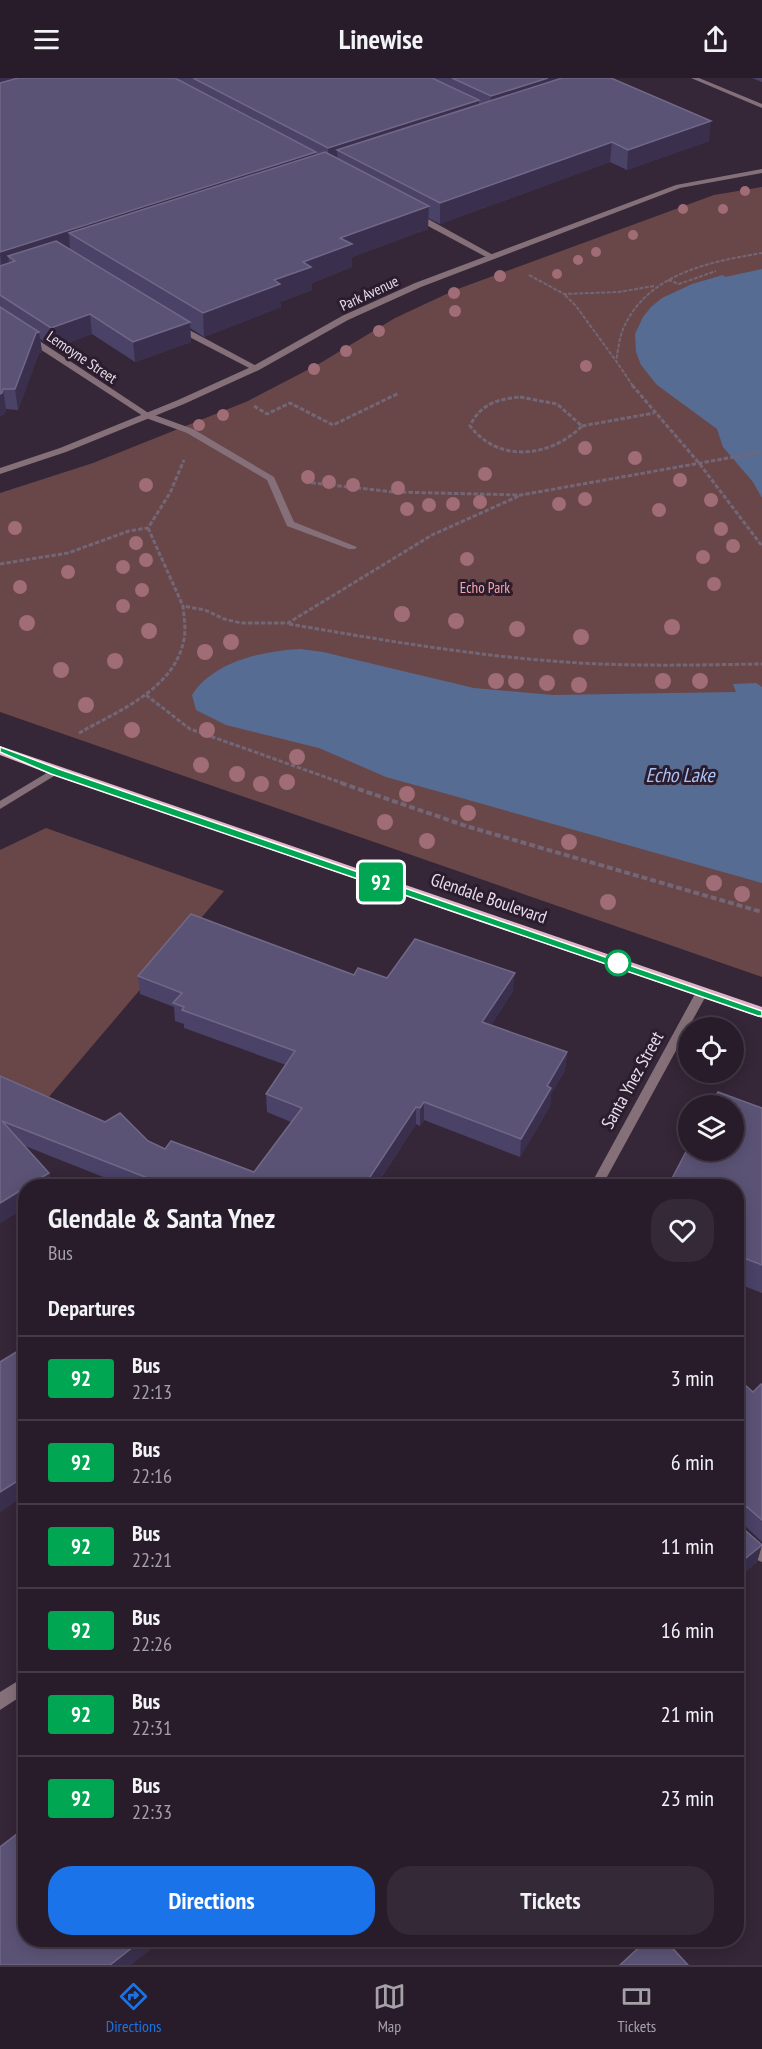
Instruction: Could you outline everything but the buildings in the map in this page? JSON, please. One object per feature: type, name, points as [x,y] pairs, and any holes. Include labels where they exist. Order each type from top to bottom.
[{"type":"main road","name":"Glendale Boulevard","points":[[0,750],[55,771],[762,1013]]},
{"type":"street","points":[[694,78],[762,106]]},
{"type":"street","name":"Park Avenue","points":[[0,471],[63,450],[149,416],[256,368],[345,318],[418,285],[491,256],[678,186],[762,171]]},
{"type":"street","points":[[405,211],[491,256]]},
{"type":"street","points":[[173,324],[202,342],[226,351],[256,368]]},
{"type":"street","name":"Lemoyne Street","points":[[19,331],[149,416],[190,431],[272,479]]},
{"type":"street","points":[[272,479],[290,524],[352,547]]},
{"type":"street","points":[[0,806],[55,771]]},
{"type":"street","name":"Santa Ynez Street","points":[[600,1179],[702,992]]},
{"type":"street","points":[[744,1538],[762,1555]]},
{"type":"street","points":[[0,1702],[18,1689]]},
{"type":"path","points":[[564,294],[619,292],[654,286],[689,268],[762,253]]},
{"type":"path","points":[[491,256],[564,294],[576,306],[640,398],[699,463],[762,546]]},
{"type":"path","points":[[667,279],[679,284],[716,271]]},
{"type":"path","points":[[616,361],[621,332],[627,318],[654,286]]},
{"type":"path","points":[[254,406],[267,414],[290,403],[333,425],[399,393]]},
{"type":"path","points":[[582,426],[568,411],[557,404],[524,398],[506,399],[480,409],[472,417],[470,426],[475,434],[484,441],[516,451],[534,451],[563,443],[582,426],[654,413]]},
{"type":"path","points":[[148,528],[170,493],[188,451]]},
{"type":"path","points":[[272,479],[393,492],[520,495],[762,452]]},
{"type":"path","points":[[288,623],[432,535],[520,495]]},
{"type":"path","points":[[0,564],[27,562],[79,550],[130,530],[148,528]]},
{"type":"path","points":[[79,733],[146,695],[171,669],[184,642],[183,606],[148,528]]},
{"type":"path","points":[[183,606],[205,610],[224,619],[241,623],[288,623],[405,644],[524,659],[649,666],[762,664]]},
{"type":"path","points":[[146,695],[190,729],[217,740],[466,826],[762,912]]},
{"type":"green space","name":"Echo Park","points":[[762,187],[762,977],[0,712],[0,493],[93,463],[248,401],[317,365],[395,318],[455,290],[714,195]]},
{"type":"green space","points":[[46,828],[224,891],[36,1112],[0,1096],[0,850]]},
{"type":"water","points":[[762,269],[762,498],[753,482],[723,447],[717,429],[657,385],[641,365],[636,352],[635,334],[643,317],[662,298],[692,284],[723,275],[725,277]]},
{"type":"water","name":"Echo Lake","points":[[300,649],[323,652],[474,688],[553,695],[736,692],[733,684],[756,683],[762,687],[762,883],[386,777],[319,748],[226,725],[196,710],[192,695],[201,683],[226,666],[255,655]]},
{"type":"bus line","name":"92","points":[[0,750],[55,771],[762,1013]]}]
